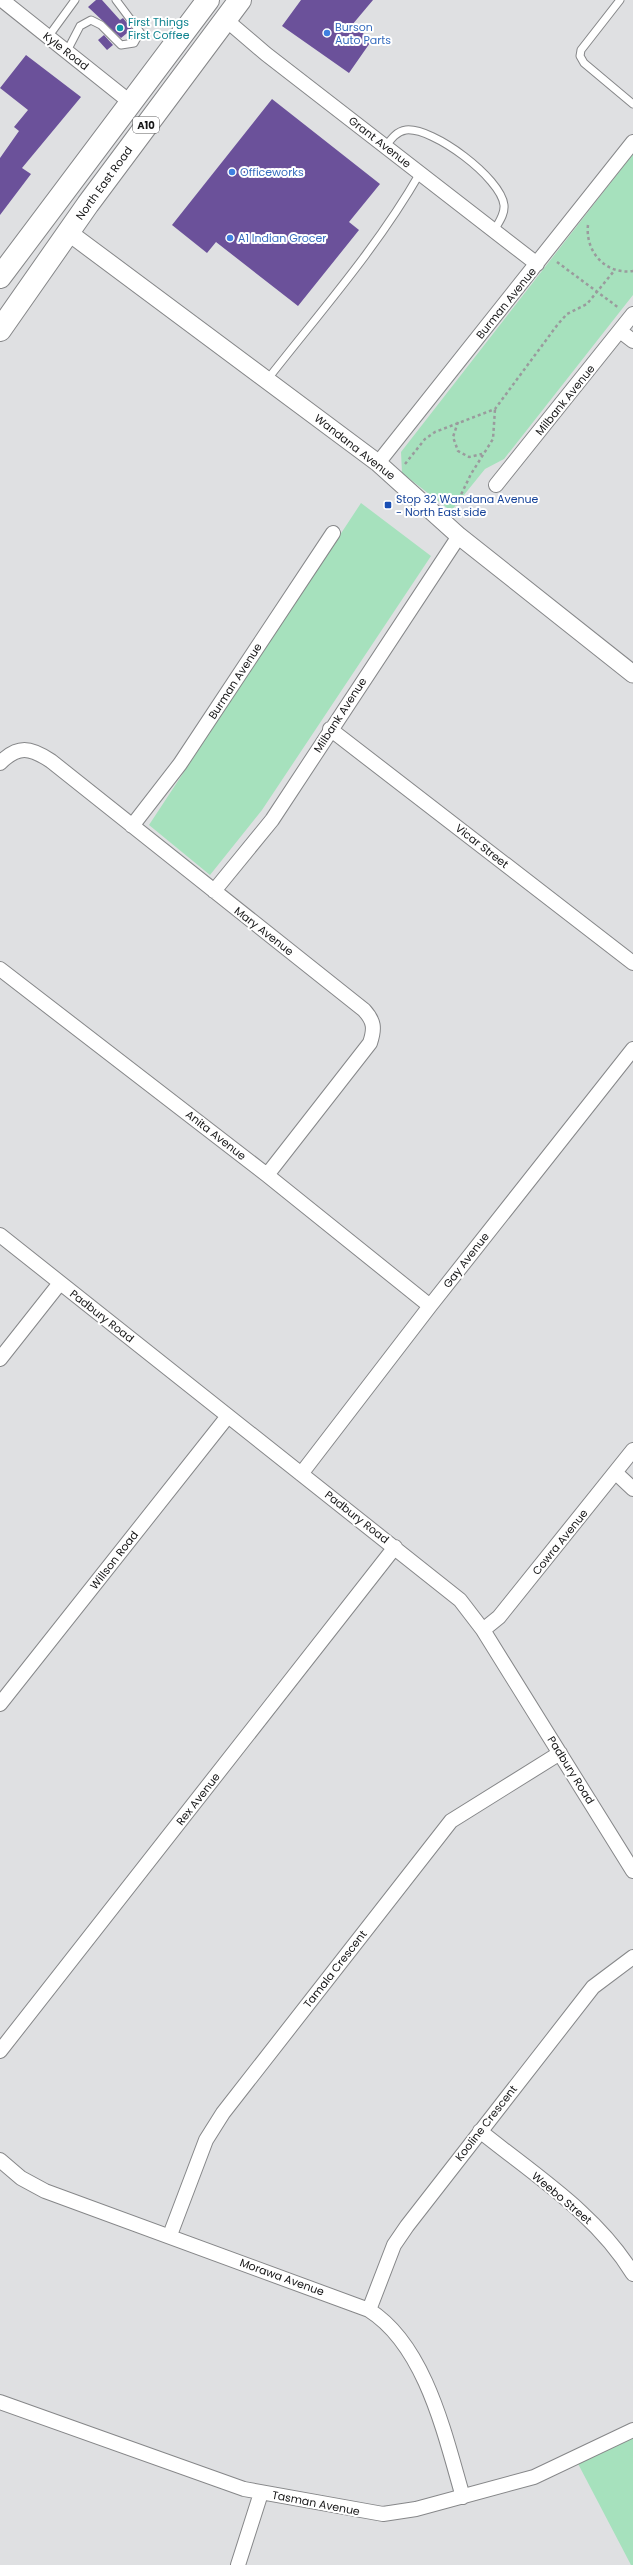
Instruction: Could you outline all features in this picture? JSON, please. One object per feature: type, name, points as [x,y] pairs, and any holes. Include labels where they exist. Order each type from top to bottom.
[{"type":"highway","name":"A10","points":[[0,278],[130,102],[208,0]]},
{"type":"highway","name":"North East Road","points":[[0,330],[68,232],[240,0]]},
{"type":"highway","points":[[45,216],[68,232]]},
{"type":"street","name":"Kyle Road","points":[[2,0],[130,102]]},
{"type":"street","name":"Grant Avenue","points":[[225,19],[266,54],[537,264]]},
{"type":"street","name":"Burman Avenue","points":[[378,463],[633,142]]},
{"type":"street","name":"Wandana Avenue","points":[[68,232],[378,463],[459,536],[633,674]]},
{"type":"street","name":"Milbank Avenue","points":[[496,485],[620,331],[626,311]]},
{"type":"street","points":[[620,331],[633,341]]},
{"type":"street","name":"Burman Avenue","points":[[132,826],[180,764],[333,533]]},
{"type":"street","name":"Milbank Avenue","points":[[214,891],[272,820],[330,729],[459,536]]},
{"type":"street","name":"Vicar Street","points":[[330,729],[633,963]]},
{"type":"street","name":"Mary Avenue","points":[[0,763],[10,753],[25,749],[37,752],[364,1010],[373,1019],[374,1030],[370,1043],[267,1175]]},
{"type":"street","name":"Anita Avenue","points":[[0,969],[267,1175],[430,1306]]},
{"type":"street","name":"Gay Avenue","points":[[301,1474],[430,1306],[633,1049]]},
{"type":"street","name":"Padbury Road","points":[[0,1235],[460,1600],[483,1630],[633,1871]]},
{"type":"street","points":[[0,1359],[60,1283]]},
{"type":"street","name":"Willson Road","points":[[0,1704],[228,1416]]},
{"type":"street","name":"Cowra Avenue","points":[[483,1630],[499,1617],[633,1450]]},
{"type":"street","points":[[616,1472],[633,1489]]},
{"type":"street","name":"Rex Avenue","points":[[0,2051],[395,1547]]},
{"type":"street","name":"Tamala Crescent","points":[[170,2235],[206,2140],[223,2113],[451,1821],[560,1753]]},
{"type":"street","name":"Kooline Crescent","points":[[369,2310],[394,2245],[592,1987],[633,1957]]},
{"type":"street","name":"Weebo Street","points":[[480,2131],[585,2216],[604,2235],[633,2274]]},
{"type":"street","name":"Morawa Avenue","points":[[0,2160],[22,2178],[45,2191],[170,2235],[369,2310],[394,2329],[426,2385],[438,2413],[463,2497]]},
{"type":"street","name":"Tasman Avenue","points":[[0,2402],[244,2489],[383,2514],[463,2497],[534,2477],[633,2430]]},
{"type":"street","points":[[238,2565],[261,2493]]},
{"type":"lane","points":[[48,36],[75,0]]},
{"type":"lane","points":[[67,51],[80,26],[90,20],[101,25],[121,45],[134,43],[140,32],[116,0]]},
{"type":"lane","points":[[620,0],[581,50],[580,56],[584,63],[633,104]]},
{"type":"lane","points":[[386,146],[397,132],[406,130],[419,131],[431,135],[475,166],[500,194],[504,205],[503,216],[494,230]]},
{"type":"lane","points":[[266,380],[374,245],[399,210],[420,173]]},
{"type":"path","points":[[590,221],[588,226],[592,248],[598,259],[614,271],[633,271]]},
{"type":"path","points":[[553,260],[626,311]]},
{"type":"path","points":[[405,464],[425,439],[458,422],[494,409],[567,314],[587,304],[614,271]]},
{"type":"path","points":[[456,505],[471,474],[493,438],[494,409]]},
{"type":"path","points":[[458,422],[453,437],[458,451],[469,457],[484,454]]},
{"type":"green space","points":[[633,154],[633,295],[504,459],[485,469],[451,511],[402,473],[401,452]]},
{"type":"green space","points":[[361,503],[431,556],[262,810],[210,875],[149,825]]},
{"type":"green space","points":[[633,2428],[633,2565],[631,2565],[575,2458]]},
{"type":"building","name":"First Things First Coffee","points":[[96,0],[102,0],[120,20],[123,18],[132,29],[121,38],[88,7]]},
{"type":"building","name":"Burson Auto Parts","points":[[301,0],[373,0],[352,25],[372,40],[349,73],[282,26]]},
{"type":"building","points":[[104,35],[113,45],[107,50],[98,40]]},
{"type":"building","points":[[26,55],[81,97],[22,168],[31,174],[0,215],[0,158],[19,131],[14,127],[28,110],[0,88]]},
{"type":"building","points":[[272,99],[380,184],[349,222],[359,230],[298,306],[216,242],[207,253],[172,225]]},
{"type":"place","name":"First Things First Coffee","points":[[120,28]]},
{"type":"place","name":"Burson Auto Parts","points":[[327,33]]},
{"type":"place","name":"Officeworks","points":[[232,172]]},
{"type":"place","name":"A1 Indian Grocer","points":[[230,238]]},
{"type":"place","name":"Stop 32 Wandana Avenue - North East side","points":[[388,505]]}]
